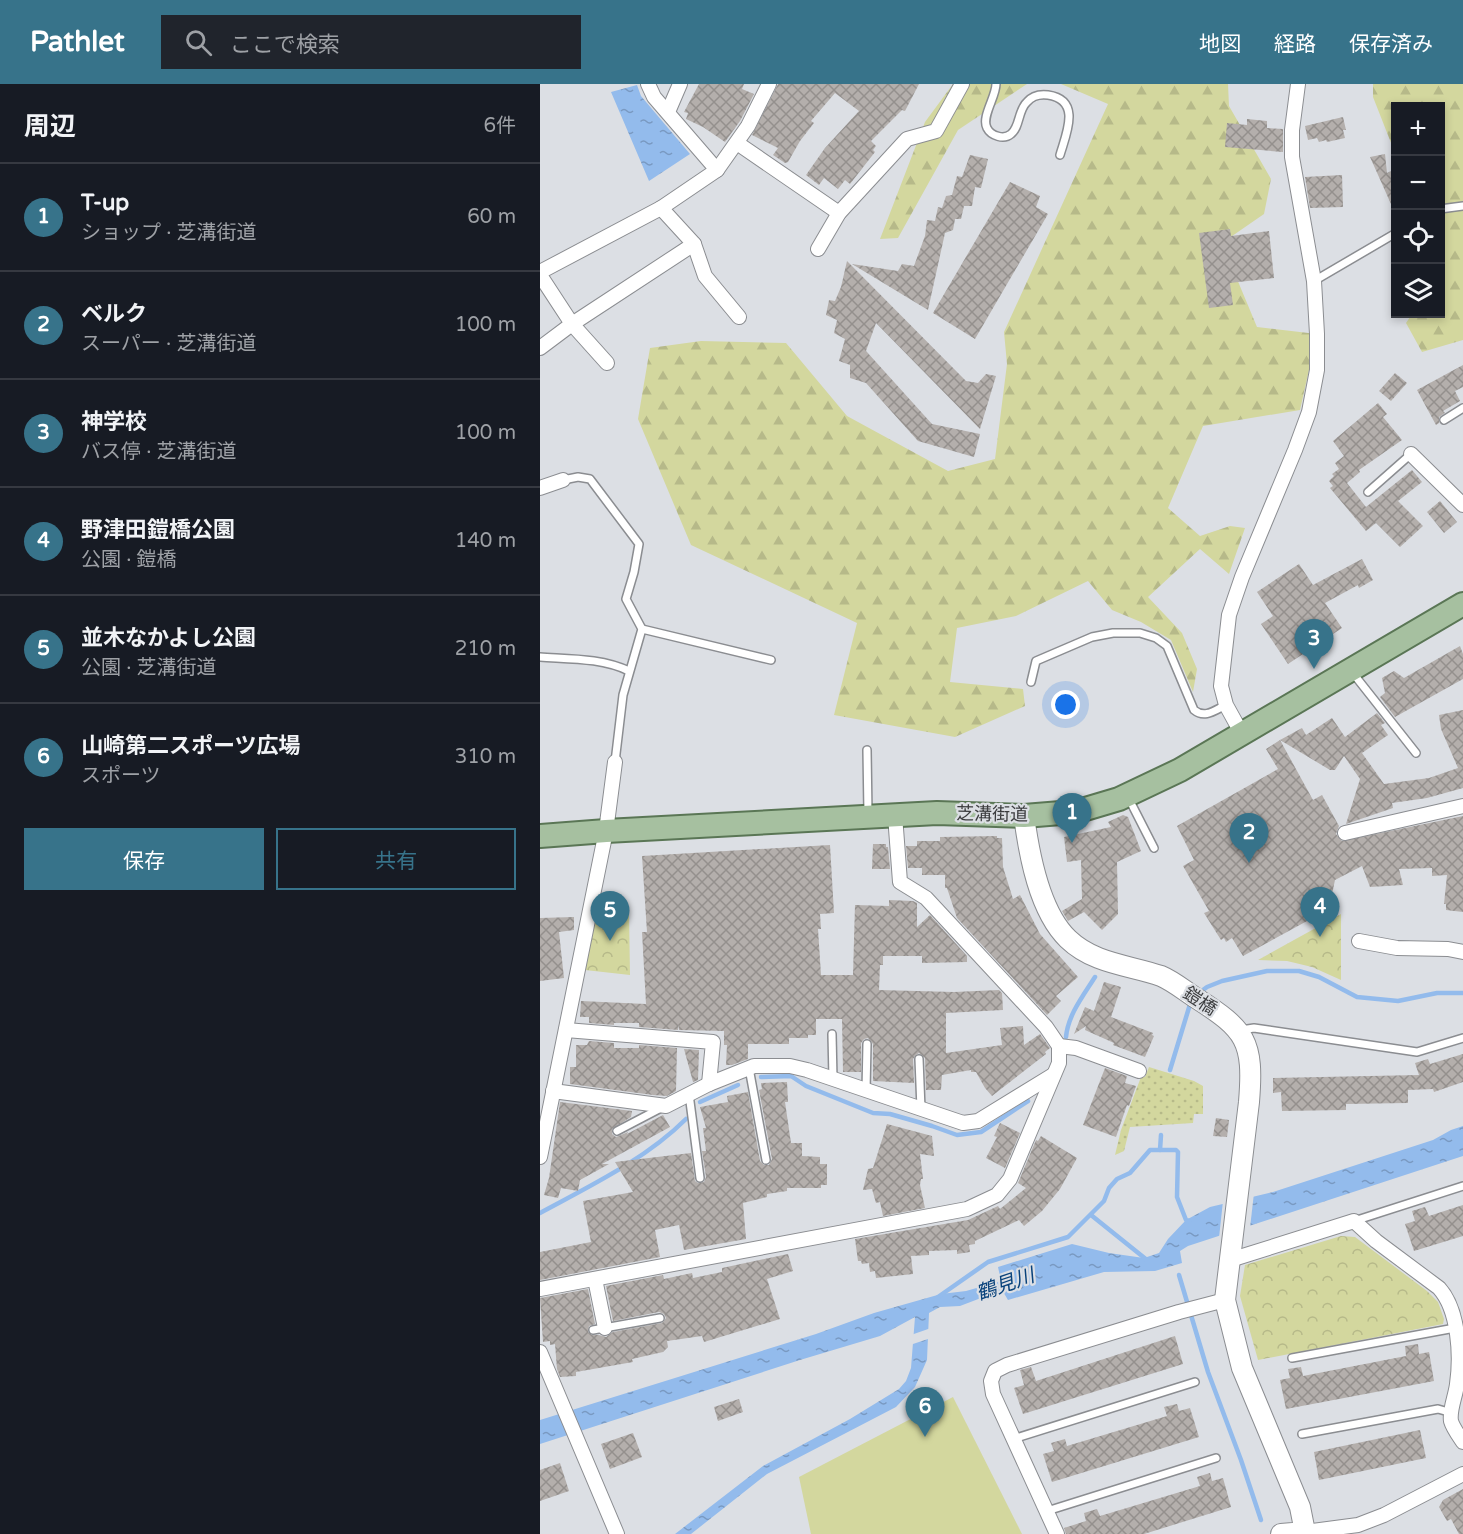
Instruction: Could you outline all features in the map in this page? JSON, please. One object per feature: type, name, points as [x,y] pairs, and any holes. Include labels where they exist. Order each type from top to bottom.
[{"type":"main road","name":"芝溝街道","points":[[540,836],[895,815],[960,813],[1024,816],[1082,810],[1127,796],[1158,783],[1463,604]]},
{"type":"street","points":[[648,84],[654,97],[717,170]]},
{"type":"street","points":[[668,112],[680,84]]},
{"type":"street","points":[[607,363],[572,324],[540,274],[661,208],[717,170],[748,126],[769,84]]},
{"type":"street","points":[[818,249],[839,213],[907,139],[936,131],[962,84]]},
{"type":"street","points":[[1242,734],[1226,705],[1221,680],[1229,615],[1242,577],[1309,412],[1317,370],[1314,281],[1292,157],[1292,130],[1298,84]]},
{"type":"street","points":[[737,143],[839,213]]},
{"type":"street","points":[[661,208],[694,244],[705,276],[740,317]]},
{"type":"street","points":[[540,348],[572,324],[694,244]]},
{"type":"street","points":[[1411,454],[1463,505]]},
{"type":"street","points":[[540,488],[563,480]]},
{"type":"street","points":[[540,1158],[543,1129],[566,1030],[606,831],[615,762]]},
{"type":"street","points":[[1345,833],[1463,806]]},
{"type":"street","points":[[540,1289],[968,1209],[997,1195],[1010,1179],[1059,1063],[1059,1046],[1046,1027],[926,898],[900,882],[895,815]]},
{"type":"street","name":"鎧橋","points":[[1024,816],[1029,849],[1039,884],[1047,906],[1067,938],[1080,949],[1096,957],[1162,977],[1219,1013],[1237,1029]]},
{"type":"street","points":[[1359,941],[1397,948],[1448,949],[1463,952]]},
{"type":"street","points":[[1237,1029],[1250,1055],[1251,1075],[1225,1300],[1242,1368],[1300,1507],[1305,1532]]},
{"type":"street","points":[[566,1030],[713,1042],[709,1084]]},
{"type":"street","points":[[1059,1046],[1076,1048],[1139,1071]]},
{"type":"street","points":[[553,1091],[666,1106],[709,1084],[754,1066],[790,1066],[963,1123],[978,1121],[1053,1075]]},
{"type":"street","points":[[1230,1260],[1354,1221],[1376,1241],[1439,1288],[1452,1308],[1459,1359],[1450,1419],[1463,1442]]},
{"type":"street","points":[[595,1279],[599,1329]]},
{"type":"street","points":[[1057,1534],[993,1394],[991,1381],[994,1371],[1179,1312],[1225,1300]]},
{"type":"street","points":[[540,1352],[617,1534]]},
{"type":"street","points":[[1281,1534],[1359,1530],[1462,1476]]},
{"type":"lane","points":[[996,84],[985,121],[992,134],[999,137],[1007,137],[1013,133],[1023,106],[1036,95],[1048,95],[1060,99],[1067,106],[1070,115],[1060,155]]},
{"type":"lane","points":[[1445,208],[1463,206]]},
{"type":"lane","points":[[1314,281],[1391,235]]},
{"type":"lane","points":[[1444,420],[1463,408]]},
{"type":"lane","points":[[1368,492],[1411,454]]},
{"type":"lane","points":[[563,480],[578,477],[590,479],[639,544],[626,599],[642,629],[623,695],[615,762]]},
{"type":"lane","points":[[642,629],[771,660]]},
{"type":"lane","points":[[1031,682],[1036,661],[1092,637],[1113,633],[1140,633],[1156,638],[1167,646],[1197,713],[1209,714],[1226,705]]},
{"type":"lane","points":[[540,657],[591,660],[619,666],[629,671]]},
{"type":"lane","points":[[1350,670],[1416,753]]},
{"type":"lane","points":[[867,750],[868,817]]},
{"type":"lane","points":[[1127,796],[1154,848]]},
{"type":"lane","points":[[1237,1029],[1254,1028],[1417,1052],[1463,1038]]},
{"type":"lane","points":[[832,1034],[833,1079]]},
{"type":"lane","points":[[866,1090],[867,1044]]},
{"type":"lane","points":[[920,1059],[921,1109]]},
{"type":"lane","points":[[749,1068],[766,1160]]},
{"type":"lane","points":[[689,1094],[700,1178]]},
{"type":"lane","points":[[617,1131],[666,1106]]},
{"type":"lane","points":[[1354,1221],[1463,1186]]},
{"type":"lane","points":[[599,1329],[660,1318]]},
{"type":"lane","points":[[1292,1358],[1455,1328]]},
{"type":"lane","points":[[1013,1439],[1196,1382]]},
{"type":"lane","points":[[1302,1434],[1438,1409],[1452,1413]]},
{"type":"lane","points":[[1047,1511],[1216,1458]]},
{"type":"green space","points":[[953,84],[1027,84],[958,130],[898,238],[880,239],[925,122]]},
{"type":"green space","points":[[1061,84],[1228,84],[1229,106],[1271,179],[1264,214],[1222,243],[1257,327],[1317,334],[1300,410],[1203,426],[1168,508],[1200,536],[1230,526],[1245,528],[1229,574],[1200,549],[1148,597],[1182,633],[1197,669],[1193,692],[1171,640],[1141,622],[1112,610],[1088,581],[1016,616],[957,628],[950,682],[1023,689],[1025,706],[955,737],[834,715],[857,623],[691,545],[638,419],[650,348],[701,341],[786,343],[847,416],[948,471],[995,459],[1007,364],[1004,332],[1108,104]]},
{"type":"green space","points":[[1373,84],[1463,84],[1463,340],[1422,352],[1406,323],[1409,318],[1445,318],[1445,102],[1391,102],[1391,143],[1373,97]]},
{"type":"green space","points":[[597,909],[629,912],[630,975],[585,970]]},
{"type":"green space","points":[[1341,914],[1341,980],[1312,967],[1287,961],[1258,960]]},
{"type":"green space","points":[[1149,1067],[1203,1086],[1203,1114],[1194,1114],[1193,1123],[1130,1127],[1124,1151],[1115,1155],[1121,1130],[1141,1077],[1145,1077]]},
{"type":"green space","points":[[1341,1236],[1355,1237],[1427,1291],[1438,1302],[1444,1319],[1443,1324],[1258,1360],[1240,1296],[1245,1265]]},
{"type":"green space","points":[[953,1397],[1022,1534],[811,1534],[799,1477]]},
{"type":"water","points":[[637,85],[641,96],[690,154],[649,181],[611,92]]},
{"type":"water","name":"鶴見川","points":[[1463,1126],[1463,1156],[1188,1246],[1180,1251],[1182,1263],[1155,1271],[1104,1272],[1008,1300],[1002,1290],[960,1306],[940,1307],[929,1313],[927,1360],[915,1387],[896,1407],[767,1474],[691,1534],[675,1534],[763,1466],[850,1419],[899,1389],[906,1381],[911,1368],[915,1317],[880,1336],[540,1444],[540,1420],[816,1334],[874,1313],[941,1294],[966,1291],[1001,1281],[998,1267],[1072,1244],[1144,1258],[1159,1253],[1168,1239],[1186,1220],[1210,1207],[1273,1192],[1433,1140]]},
{"type":"pier","points":[[1254,1193],[1250,1228],[1219,1238],[1223,1201]]},
{"type":"pier","points":[[931,1328],[931,1338],[910,1345],[911,1335]]},
{"type":"building","points":[[699,84],[744,84],[742,89],[754,94],[740,121],[725,142],[686,119],[688,113],[684,112]]},
{"type":"building","points":[[778,84],[919,84],[905,111],[902,110],[871,141],[876,146],[873,150],[875,152],[850,184],[845,180],[838,189],[824,178],[819,185],[806,175],[825,148],[859,111],[835,93],[811,121],[814,123],[788,162],[785,163],[773,155],[778,148],[752,135]]},
{"type":"building","points":[[1343,117],[1345,138],[1327,142],[1326,140],[1319,142],[1317,138],[1308,140],[1305,126]]},
{"type":"building","points":[[1247,119],[1267,121],[1267,128],[1283,129],[1283,152],[1225,147],[1227,123],[1247,125]]},
{"type":"building","points":[[1385,154],[1387,173],[1391,171],[1391,204],[1370,157]]},
{"type":"building","points":[[970,155],[988,159],[981,188],[975,187],[972,206],[964,206],[961,219],[955,219],[953,230],[945,233],[928,310],[852,264],[898,271],[902,264],[914,266],[925,236],[927,220],[935,221],[938,207],[942,208],[946,196],[952,195],[957,176],[962,177]]},
{"type":"building","points":[[1342,175],[1343,207],[1310,208],[1305,177]]},
{"type":"building","points":[[1010,182],[1040,196],[1036,207],[1048,214],[975,339],[933,313]]},
{"type":"building","points":[[1230,229],[1231,236],[1269,231],[1274,278],[1230,283],[1233,305],[1209,308],[1199,233]]},
{"type":"building","points":[[847,261],[966,381],[978,383],[986,374],[996,376],[980,429],[876,323],[866,351],[932,424],[980,434],[974,457],[918,441],[866,383],[850,378],[850,365],[839,361],[845,339],[834,333],[837,320],[826,315],[829,300],[835,301],[841,287]]},
{"type":"building","points":[[1463,365],[1463,387],[1455,391],[1460,401],[1443,411],[1445,413],[1439,417],[1439,423],[1436,425],[1417,390]]},
{"type":"building","points":[[1395,373],[1407,383],[1391,401],[1379,391]]},
{"type":"building","points":[[1378,403],[1387,414],[1383,417],[1402,440],[1359,470],[1360,472],[1347,483],[1366,507],[1412,470],[1422,482],[1398,501],[1423,526],[1400,547],[1376,523],[1366,531],[1330,488],[1333,486],[1329,481],[1334,476],[1332,474],[1339,469],[1335,463],[1344,456],[1333,441]]},
{"type":"building","points":[[1440,501],[1457,522],[1444,533],[1427,512]]},
{"type":"building","points":[[1362,559],[1373,580],[1359,588],[1358,585],[1325,603],[1342,628],[1288,664],[1261,624],[1273,616],[1257,592],[1299,564],[1313,585]]},
{"type":"building","points":[[1460,646],[1463,654],[1463,679],[1395,717],[1380,697],[1385,693],[1382,678],[1394,671],[1404,678]]},
{"type":"building","points":[[1463,710],[1463,788],[1427,798],[1392,803],[1393,808],[1346,824],[1360,779],[1344,756],[1335,770],[1330,770],[1280,740],[1302,728],[1306,735],[1332,718],[1345,737],[1377,713],[1385,723],[1381,725],[1388,735],[1362,753],[1384,784],[1429,778],[1458,768],[1441,729],[1439,715]]},
{"type":"building","points":[[1280,740],[1313,800],[1322,795],[1339,826],[1336,834],[1342,841],[1463,816],[1463,912],[1446,910],[1446,904],[1444,904],[1447,875],[1432,876],[1432,868],[1399,869],[1403,885],[1370,887],[1362,866],[1335,880],[1329,909],[1243,956],[1232,938],[1226,942],[1224,938],[1221,940],[1204,913],[1209,911],[1183,866],[1194,860],[1177,826],[1278,769],[1266,749]]},
{"type":"building","points":[[1123,815],[1128,817],[1141,851],[1117,862],[1118,914],[1102,930],[1084,912],[1068,921],[1062,911],[1082,899],[1081,860],[1067,862],[1064,837],[1111,827],[1108,822]]},
{"type":"building","points":[[997,836],[997,838],[1002,838],[1003,867],[1013,899],[1020,895],[1040,934],[1078,977],[1056,996],[1061,1001],[1047,1015],[957,918],[947,888],[945,888],[945,875],[922,875],[922,868],[908,868],[906,846],[917,846],[917,841],[940,841],[940,837]]},
{"type":"building","points":[[873,844],[886,844],[890,869],[872,869]]},
{"type":"building","points":[[830,845],[834,913],[820,914],[821,929],[818,929],[821,975],[853,975],[855,905],[889,906],[889,900],[913,901],[917,903],[917,927],[930,915],[967,956],[967,962],[922,963],[922,956],[883,956],[883,965],[880,965],[879,990],[954,992],[999,990],[1002,993],[1003,1010],[946,1013],[946,1053],[1002,1045],[1000,1028],[1023,1026],[1024,1045],[1040,1034],[1050,1048],[1045,1052],[1046,1054],[992,1096],[976,1072],[971,1072],[971,1070],[942,1075],[941,1090],[926,1090],[925,1058],[919,1053],[913,1059],[914,1083],[873,1081],[873,1044],[868,1038],[861,1043],[861,1072],[843,1072],[842,1019],[816,1019],[816,1035],[808,1035],[808,1038],[789,1038],[789,1044],[748,1044],[748,1059],[726,1065],[727,1045],[724,1045],[724,1031],[679,1030],[678,1025],[678,1030],[639,1027],[639,1023],[614,1023],[614,1025],[589,1023],[589,1017],[580,1017],[581,1001],[646,1004],[642,932],[647,932],[642,856]]},
{"type":"building","points":[[574,917],[574,930],[559,932],[564,978],[540,981],[540,918]]},
{"type":"building","points":[[1104,982],[1121,987],[1111,1017],[1153,1033],[1154,1036],[1145,1057],[1113,1045],[1114,1043],[1085,1030],[1086,1026],[1074,1034],[1085,1007],[1094,1011]]},
{"type":"building","points":[[589,1041],[614,1043],[614,1048],[639,1048],[639,1045],[677,1048],[676,1091],[667,1096],[570,1084],[570,1067],[576,1067],[576,1045],[587,1045]]},
{"type":"building","points":[[684,1049],[699,1050],[698,1080],[693,1082]]},
{"type":"building","points":[[1463,1054],[1463,1082],[1434,1092],[1433,1089],[1408,1090],[1408,1103],[1346,1104],[1346,1110],[1282,1111],[1281,1092],[1273,1093],[1273,1078],[1419,1075],[1415,1063],[1428,1059],[1430,1064]]},
{"type":"building","points":[[1105,1068],[1127,1076],[1125,1083],[1136,1086],[1116,1137],[1083,1125]]},
{"type":"building","points":[[787,1082],[788,1102],[785,1102],[791,1143],[802,1143],[802,1156],[820,1157],[820,1164],[827,1164],[827,1185],[821,1185],[821,1188],[787,1188],[787,1191],[767,1194],[767,1197],[743,1203],[746,1239],[684,1250],[679,1225],[655,1230],[660,1257],[540,1280],[540,1252],[591,1242],[583,1201],[633,1192],[615,1162],[691,1153],[695,1181],[704,1182],[706,1177],[702,1151],[706,1151],[703,1128],[706,1128],[700,1107],[728,1102],[727,1096],[748,1092],[760,1161],[764,1165],[769,1165],[772,1159],[759,1090],[762,1089],[761,1083]]},
{"type":"building","points":[[560,1102],[632,1111],[631,1117],[612,1129],[612,1134],[616,1137],[628,1132],[627,1134],[663,1115],[670,1127],[602,1164],[609,1164],[580,1180],[578,1191],[561,1188],[558,1198],[544,1195],[549,1178]]},
{"type":"building","points":[[1216,1118],[1229,1120],[1227,1137],[1213,1136]]},
{"type":"building","points":[[1000,1123],[1020,1133],[1005,1168],[986,1158],[997,1137],[994,1136]]},
{"type":"building","points":[[887,1124],[932,1136],[934,1156],[920,1154],[923,1179],[920,1185],[925,1208],[883,1216],[880,1202],[876,1203],[872,1189],[863,1190],[868,1169],[873,1168]]},
{"type":"building","points":[[1041,1136],[1077,1158],[1060,1189],[1042,1211],[1024,1226],[1019,1220],[975,1241],[975,1244],[969,1245],[970,1252],[957,1254],[957,1250],[929,1251],[929,1255],[911,1256],[913,1274],[876,1278],[875,1271],[870,1272],[869,1263],[862,1264],[858,1261],[855,1239],[968,1220],[998,1206],[1000,1209],[1026,1188],[1018,1183],[1036,1140],[1038,1141]]},
{"type":"building","points":[[1463,1205],[1463,1236],[1414,1251],[1405,1224],[1415,1221],[1412,1211],[1425,1207],[1429,1216]]},
{"type":"building","points":[[788,1254],[793,1271],[767,1279],[780,1319],[704,1342],[702,1336],[667,1341],[668,1347],[663,1352],[632,1359],[633,1362],[576,1372],[576,1376],[560,1377],[555,1344],[550,1345],[550,1341],[543,1342],[540,1298],[588,1289],[595,1324],[589,1326],[588,1332],[592,1335],[606,1337],[613,1332],[662,1323],[666,1318],[659,1312],[613,1321],[606,1286],[663,1275],[664,1279],[692,1273],[693,1278],[722,1272],[722,1268]]},
{"type":"building","points":[[1175,1336],[1183,1364],[1023,1414],[1014,1388],[1024,1385],[1020,1370],[1031,1367],[1036,1381]]},
{"type":"building","points":[[1418,1344],[1419,1354],[1429,1352],[1434,1381],[1286,1409],[1280,1380],[1290,1378],[1288,1369],[1301,1367],[1303,1376],[1406,1356],[1405,1346]]},
{"type":"building","points":[[739,1399],[743,1412],[718,1421],[714,1407]]},
{"type":"building","points":[[1177,1404],[1179,1411],[1190,1408],[1199,1437],[1052,1482],[1043,1454],[1054,1451],[1051,1443],[1065,1439],[1067,1446],[1167,1416],[1164,1407]]},
{"type":"building","points":[[1420,1430],[1426,1458],[1319,1480],[1314,1452]]},
{"type":"building","points":[[633,1433],[642,1457],[610,1469],[601,1444]]},
{"type":"building","points":[[560,1463],[569,1491],[540,1501],[540,1470]]},
{"type":"building","points":[[1210,1473],[1212,1481],[1223,1478],[1231,1507],[1144,1534],[1066,1534],[1064,1528],[1086,1521],[1084,1513],[1097,1509],[1100,1516],[1200,1486],[1197,1477]]},
{"type":"building","points":[[1463,1489],[1463,1534],[1459,1534],[1451,1519],[1447,1521],[1439,1507],[1443,1500]]},
{"type":"waterway","points":[[1199,993],[1222,981],[1267,971],[1299,971],[1319,977],[1357,997],[1398,1001],[1437,993],[1463,993]]},
{"type":"waterway","points":[[1066,1037],[1073,1013],[1095,977]]},
{"type":"waterway","points":[[1170,1070],[1191,1001]]},
{"type":"waterway","points":[[761,1077],[791,1076],[806,1086],[873,1113],[890,1114],[957,1135],[981,1132],[1028,1101]]},
{"type":"waterway","points":[[700,1102],[738,1085]]},
{"type":"waterway","points":[[540,1213],[635,1159],[686,1119]]},
{"type":"waterway","points":[[1160,1150],[1161,1135]]},
{"type":"waterway","name":"鶴見川","points":[[938,1297],[988,1262],[1068,1237],[1104,1201],[1109,1188],[1117,1179],[1130,1173],[1150,1150],[1176,1150],[1178,1152],[1177,1197],[1186,1220],[1189,1221]]},
{"type":"waterway","points":[[1091,1215],[1147,1260]]},
{"type":"waterway","points":[[1179,1275],[1208,1372],[1261,1520]]},
{"type":"place","name":"神学校","points":[[1314,669]]},
{"type":"place","name":"T-up","points":[[1072,843]]},
{"type":"place","name":"ベルク","points":[[1249,863]]},
{"type":"place","name":"野津田鎧橋公園","points":[[1320,937]]},
{"type":"place","name":"並木なかよし公園","points":[[610,941]]},
{"type":"place","name":"山崎第二スポーツ広場","points":[[925,1437]]}]
